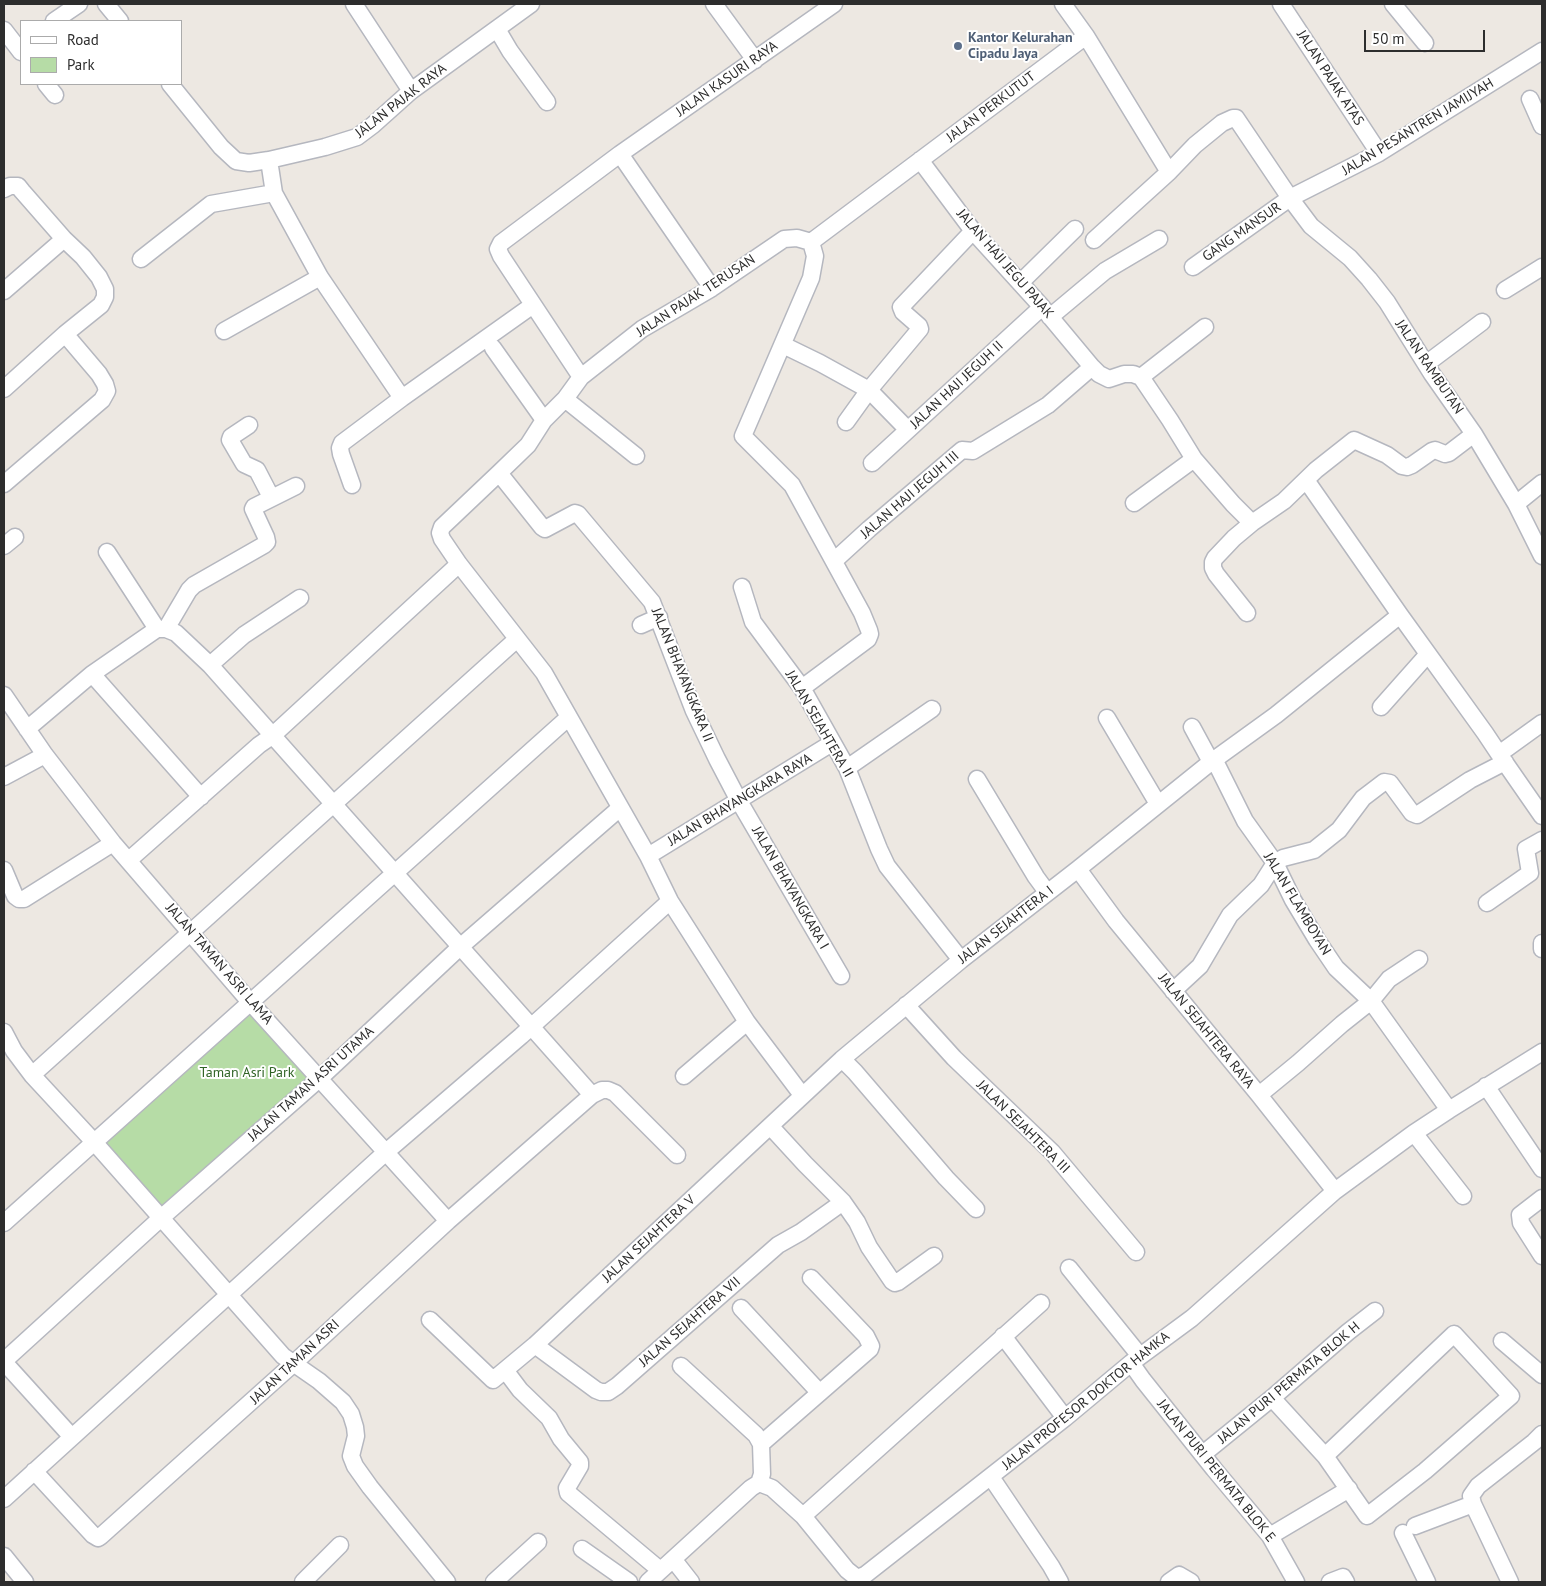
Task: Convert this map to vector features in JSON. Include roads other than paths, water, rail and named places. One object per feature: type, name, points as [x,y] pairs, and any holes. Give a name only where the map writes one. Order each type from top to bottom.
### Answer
[{"type":"street","points":[[55,20],[79,4]]},
{"type":"street","points":[[106,4],[119,20]]},
{"type":"street","points":[[354,4],[411,91]]},
{"type":"street","name":"JALAN PAJAK RAYA","points":[[171,85],[221,147],[236,161],[250,163],[269,160],[325,147],[357,137],[411,91],[531,4]]},
{"type":"street","points":[[714,4],[755,60]]},
{"type":"street","name":"JALAN KASURI RAYA","points":[[533,305],[501,256],[498,249],[501,243],[620,154],[834,4]]},
{"type":"street","points":[[1063,4],[1086,36],[1169,172],[1094,240]]},
{"type":"street","name":"JALAN PAJAK ATAS","points":[[1281,4],[1379,153]]},
{"type":"street","points":[[1393,4],[1425,43]]},
{"type":"street","points":[[497,29],[510,51],[547,102]]},
{"type":"street","points":[[4,30],[20,48]]},
{"type":"street","name":"JALAN PERKUTUT","points":[[920,160],[1086,36]]},
{"type":"street","name":"JALAN PESANTREN JAMIJYAH","points":[[1290,198],[1379,153],[1542,51]]},
{"type":"street","points":[[1530,99],[1542,126]]},
{"type":"street","name":"JALAN RAMBUTAN","points":[[1169,172],[1195,145],[1222,123],[1236,118],[1311,226],[1350,258],[1369,278],[1387,302],[1426,364],[1474,434],[1516,504],[1541,551]]},
{"type":"street","points":[[620,154],[712,288]]},
{"type":"street","points":[[269,160],[276,196],[320,277],[402,398]]},
{"type":"street","points":[[802,688],[868,639],[870,634],[862,613],[792,484],[744,436],[811,278],[815,256],[811,242],[920,160]]},
{"type":"street","name":"JALAN HAJI JEGU PAJAK","points":[[920,160],[973,231],[1020,282],[1092,367]]},
{"type":"street","points":[[4,189],[10,186],[18,186],[64,239],[83,257],[106,289],[101,305],[65,334],[4,389]]},
{"type":"street","points":[[141,259],[211,204],[276,196]]},
{"type":"street","name":"GANG MANSUR","points":[[1193,267],[1290,198]]},
{"type":"street","points":[[1020,282],[1074,230]]},
{"type":"street","points":[[846,422],[869,390],[920,329],[903,312],[901,307],[973,231]]},
{"type":"street","name":"JALAN PAJAK TERUSAN","points":[[802,1095],[747,1022],[670,901],[648,856],[544,673],[459,564],[440,533],[442,527],[528,445],[544,420],[565,399],[581,376],[642,329],[712,288],[784,239],[797,238],[811,242]]},
{"type":"street","points":[[4,290],[64,239]]},
{"type":"street","points":[[1046,312],[1105,272],[1159,239]]},
{"type":"street","points":[[1505,290],[1542,267]]},
{"type":"street","points":[[224,330],[320,277]]},
{"type":"street","points":[[352,485],[341,454],[340,448],[342,443],[533,305],[581,376]]},
{"type":"street","name":"JALAN HAJI JEGUH II","points":[[872,464],[908,430],[1046,312]]},
{"type":"street","points":[[1426,364],[1482,322]]},
{"type":"street","points":[[1141,377],[1205,327]]},
{"type":"street","points":[[4,484],[102,400],[107,392],[99,374],[65,334]]},
{"type":"street","points":[[783,345],[869,390],[908,430]]},
{"type":"street","points":[[493,348],[544,420]]},
{"type":"street","points":[[1092,367],[1099,374],[1109,378],[1124,374],[1134,374],[1141,377],[1194,459],[1252,523]]},
{"type":"street","name":"JALAN HAJI JEGUH III","points":[[834,561],[869,528],[962,450],[973,451],[1048,405],[1092,367]]},
{"type":"street","points":[[565,399],[636,456]]},
{"type":"street","points":[[249,424],[231,437],[230,440],[244,464],[257,470],[271,497]]},
{"type":"street","points":[[1247,613],[1216,574],[1213,568],[1215,558],[1234,538],[1284,501],[1316,470],[1354,440],[1388,455],[1402,466],[1407,467],[1435,450],[1445,454],[1449,453],[1474,434]]},
{"type":"street","points":[[1134,503],[1194,459]]},
{"type":"street","name":"JALAN BHAYANGKARA II","points":[[499,473],[545,529],[574,513],[578,514],[652,602],[694,712],[739,801]]},
{"type":"street","points":[[1306,480],[1542,816]]},
{"type":"street","points":[[1516,504],[1542,482]]},
{"type":"street","points":[[27,729],[92,674],[162,629],[188,590],[194,585],[264,545],[267,542],[266,537],[253,509],[254,507],[296,486]]},
{"type":"street","points":[[107,552],[162,629],[176,633],[210,665],[592,1096],[602,1090],[615,1093],[677,1155]]},
{"type":"street","points":[[129,860],[259,745],[272,736],[459,564]]},
{"type":"street","name":"JALAN SEJAHTERA II","points":[[742,587],[753,622],[802,688],[847,768],[887,866],[961,960]]},
{"type":"street","points":[[210,665],[244,635],[300,598]]},
{"type":"street","name":"JALAN SEJAHTERA I","points":[[802,1095],[842,1059],[961,960],[1213,761],[1276,715],[1400,615]]},
{"type":"street","points":[[641,625],[659,617]]},
{"type":"street","points":[[32,1075],[517,639]]},
{"type":"street","points":[[1381,707],[1428,654]]},
{"type":"street","points":[[92,674],[201,797]]},
{"type":"street","name":"JALAN TAMAN ASRI LAMA","points":[[4,695],[45,755],[129,860],[250,1002],[448,1221]]},
{"type":"street","points":[[847,768],[932,709]]},
{"type":"street","points":[[4,1223],[569,717]]},
{"type":"street","points":[[1107,718],[1158,804]]},
{"type":"street","points":[[1173,992],[1200,966],[1230,915],[1261,885],[1275,863],[1283,858],[1314,850],[1340,830],[1363,798],[1384,782],[1390,783],[1412,813],[1418,815],[1502,758],[1542,723]]},
{"type":"street","name":"JALAN FLAMBOYAN","points":[[1192,727],[1213,761],[1245,821],[1275,863],[1293,900],[1336,968],[1371,1001],[1449,1110]]},
{"type":"street","name":"JALAN BHAYANGKARA RAYA","points":[[648,856],[832,744]]},
{"type":"street","points":[[4,777],[45,755]]},
{"type":"street","points":[[977,779],[1047,892]]},
{"type":"street","name":"JALAN BHAYANGKARA I","points":[[739,801],[841,976]]},
{"type":"street","name":"JALAN TAMAN ASRI UTAMA","points":[[4,1361],[161,1218],[319,1079],[460,947],[620,808]]},
{"type":"street","points":[[1488,903],[1530,873],[1526,849],[1542,840]]},
{"type":"street","points":[[4,870],[15,896],[19,899],[24,899],[114,842]]},
{"type":"street","name":"JALAN SEJAHTERA RAYA","points":[[1078,869],[1116,921],[1335,1191]]},
{"type":"street","points":[[4,1499],[386,1152],[670,901]]},
{"type":"street","points":[[1542,943],[1542,949]]},
{"type":"street","points":[[1259,1095],[1371,1001],[1389,980],[1419,959]]},
{"type":"street","name":"JALAN SEJAHTERA III","points":[[906,1005],[954,1058],[1052,1152],[1136,1252]]},
{"type":"street","points":[[684,1076],[747,1022]]},
{"type":"street","points":[[4,1032],[14,1051],[32,1075],[95,1143],[283,1356],[319,1381],[343,1402],[351,1414],[355,1427],[356,1436],[351,1456],[355,1466],[447,1582]]},
{"type":"street","name":"JALAN PROFESOR DOKTOR HAMKA","points":[[759,1483],[772,1488],[803,1516],[847,1570],[858,1580],[991,1477],[1135,1360],[1192,1318],[1335,1191],[1414,1133],[1542,1052]]},
{"type":"street","points":[[842,1059],[946,1178],[976,1209]]},
{"type":"street","points":[[1486,1086],[1542,1169]]},
{"type":"street","name":"JALAN SEJAHTERA V","points":[[499,1375],[535,1345],[771,1127],[802,1095]]},
{"type":"street","name":"JALAN TAMAN ASRI","points":[[34,1471],[93,1535],[98,1538],[293,1364],[448,1221],[592,1096]]},
{"type":"street","points":[[771,1127],[843,1202],[869,1247],[892,1281],[895,1283],[934,1256]]},
{"type":"street","points":[[1414,1133],[1463,1196]]},
{"type":"street","points":[[1542,1198],[1520,1215],[1521,1222],[1542,1256]]},
{"type":"street","name":"JALAN SEJAHTERA VII","points":[[535,1345],[596,1390],[608,1392],[778,1245],[801,1232],[843,1202]]},
{"type":"street","name":"JALAN PURI PERMATA BLOK E","points":[[1069,1268],[1135,1360],[1143,1380],[1270,1536],[1296,1582]]},
{"type":"street","points":[[761,1444],[870,1349],[871,1346],[866,1336],[811,1278]]},
{"type":"street","points":[[803,1516],[1041,1303]]},
{"type":"street","points":[[741,1308],[819,1392]]},
{"type":"street","name":"JALAN PURI PERMATA BLOK H","points":[[1202,1454],[1375,1311]]},
{"type":"street","points":[[430,1320],[520,1390],[549,1418],[561,1439],[580,1462],[580,1466],[567,1488],[568,1493],[660,1570]]},
{"type":"street","points":[[1272,1398],[1326,1456],[1367,1516],[1425,1471],[1511,1396],[1454,1334],[1326,1456]]},
{"type":"street","points":[[1004,1336],[1065,1418]]},
{"type":"street","points":[[1502,1341],[1542,1375]]},
{"type":"street","points":[[4,1361],[72,1436]]},
{"type":"street","points":[[648,1582],[751,1488],[759,1483],[762,1474],[761,1444],[756,1435],[681,1366]]},
{"type":"street","points":[[1510,1582],[1471,1496],[1478,1486],[1542,1434]]},
{"type":"street","points":[[991,1477],[1060,1582]]},
{"type":"street","points":[[1270,1536],[1349,1489]]},
{"type":"street","points":[[1427,1582],[1409,1530],[1473,1504]]},
{"type":"street","points":[[494,1582],[538,1542]]},
{"type":"street","points":[[304,1582],[340,1545]]},
{"type":"street","points":[[582,1549],[629,1582]]},
{"type":"street","points":[[4,1556],[24,1582]]},
{"type":"street","points":[[673,1559],[691,1582]]},
{"type":"street","points":[[1169,1582],[1179,1575],[1191,1582]]},
{"type":"place","name":"Kantor Kelurahan Cipadu Jaya","points":[[958,46]]},
{"type":"park label","name":"Taman Asri Park","points":[[247,1073]]}]
